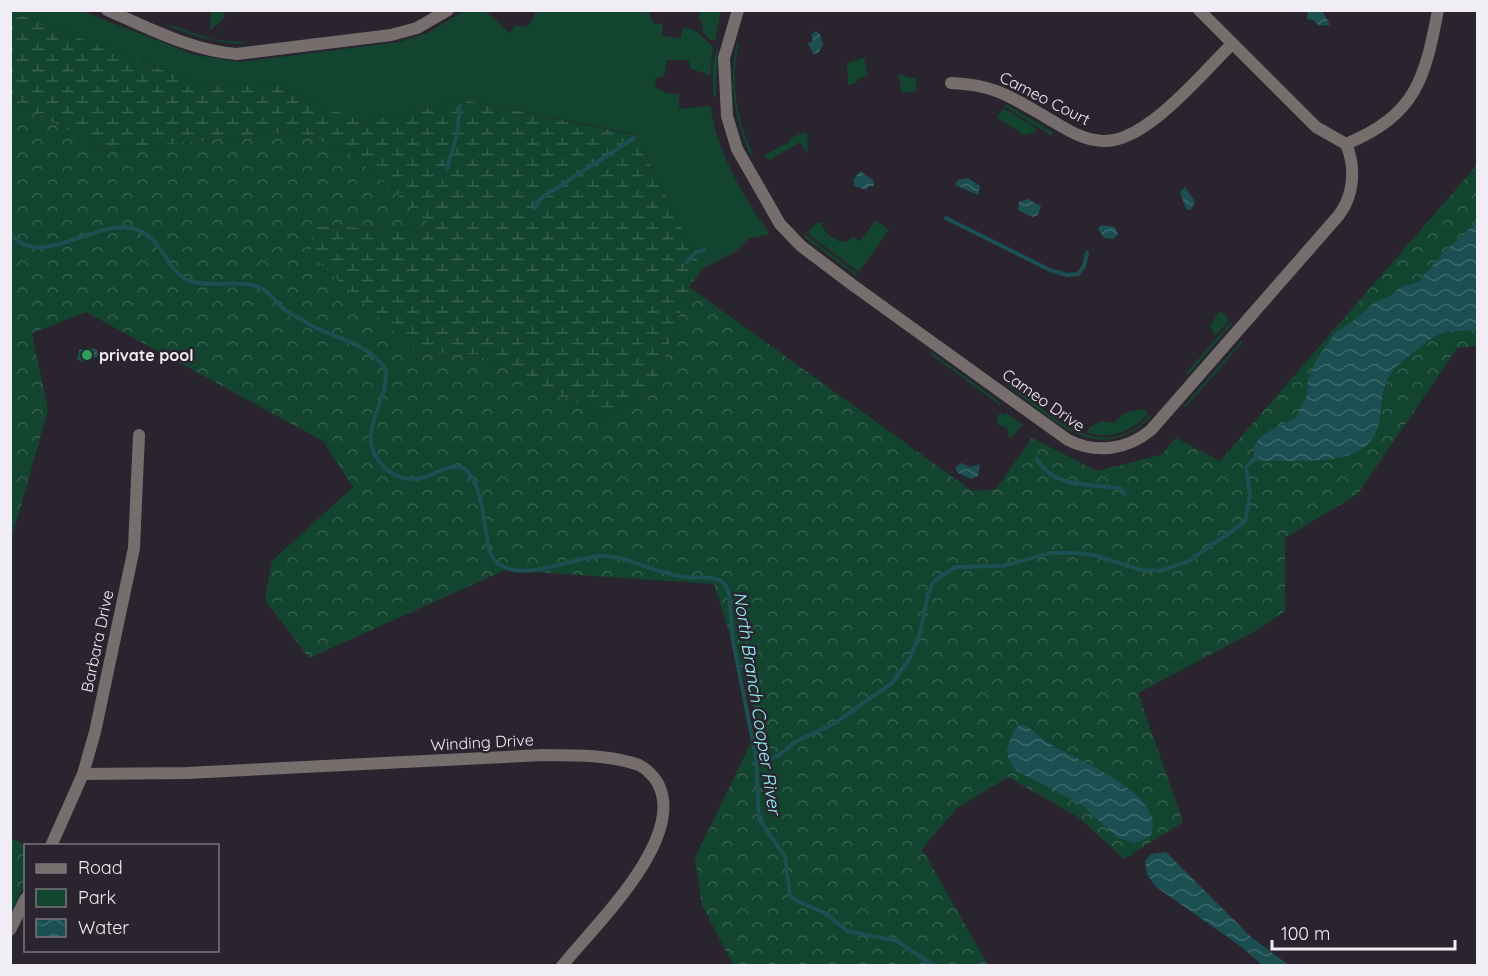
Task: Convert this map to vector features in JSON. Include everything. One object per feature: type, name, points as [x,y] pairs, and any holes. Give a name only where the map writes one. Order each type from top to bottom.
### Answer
[{"type":"street","points":[[107,10],[198,47],[237,54],[391,35],[417,28],[448,10]]},
{"type":"street","name":"Cameo Drive","points":[[738,10],[724,58],[727,116],[737,149],[780,224],[808,251],[854,286],[1068,440],[1082,447],[1101,449],[1120,446],[1144,435],[1161,419],[1343,209],[1351,185],[1351,162],[1346,144]]},
{"type":"street","points":[[1199,10],[1316,127],[1346,144],[1384,123],[1413,95],[1428,65],[1438,10]]},
{"type":"street","name":"Cameo Court","points":[[951,82],[992,87],[1080,136],[1113,140],[1130,136],[1151,123],[1232,44]]},
{"type":"street","name":"Barbara Drive","points":[[52,844],[83,774],[95,732],[134,548],[139,435]]},
{"type":"street","name":"Winding Drive","points":[[83,774],[196,772],[543,756],[598,756],[641,766],[657,781],[664,796],[660,832],[642,868],[562,966]]},
{"type":"street","points":[[10,930],[24,902]]},
{"type":"green space","points":[[11,11],[82,11],[195,55],[240,62],[399,42],[427,33],[464,11],[486,11],[509,33],[516,25],[523,27],[529,25],[536,11],[649,11],[653,23],[663,24],[662,36],[681,38],[682,29],[687,28],[692,29],[713,46],[710,76],[690,68],[689,60],[667,60],[664,76],[656,78],[655,87],[667,93],[679,94],[679,109],[711,106],[713,122],[725,156],[751,206],[770,234],[748,239],[735,252],[702,269],[635,134],[464,100],[363,122],[272,84],[207,87]]},
{"type":"green space","points":[[11,11],[207,87],[272,84],[363,122],[464,100],[635,135],[702,269],[689,287],[654,389],[606,417],[476,354],[417,353],[310,254],[314,226],[437,231],[352,154],[295,131],[104,151],[11,98]]},
{"type":"green space","points":[[211,11],[224,11],[225,17],[210,31]]},
{"type":"green space","points":[[700,11],[721,11],[715,40],[710,40],[703,32],[702,21],[699,20]]},
{"type":"green space","points":[[171,25],[214,40],[244,42],[243,44],[206,39],[180,31]]},
{"type":"green space","points":[[737,42],[739,43],[735,72],[736,100],[742,127],[753,154],[750,154],[744,140],[734,99],[733,71]]},
{"type":"green space","points":[[718,45],[716,97],[713,97],[713,65]]},
{"type":"green space","points":[[864,58],[868,76],[859,78],[856,83],[848,85],[847,63]]},
{"type":"green space","points":[[898,74],[916,79],[917,91],[902,93]]},
{"type":"green space","points":[[11,98],[104,151],[295,131],[352,154],[438,231],[314,226],[417,353],[476,354],[606,417],[654,389],[689,287],[972,491],[996,489],[1032,438],[1097,471],[1161,455],[1176,438],[1220,461],[1477,165],[1477,346],[1457,348],[1358,494],[1285,538],[1285,611],[1259,629],[1138,693],[1183,822],[1124,859],[1078,817],[1008,777],[956,809],[922,849],[988,965],[733,965],[702,905],[695,858],[759,726],[714,584],[505,570],[309,658],[265,600],[272,561],[353,487],[323,441],[86,312],[32,333],[48,410],[11,541]]},
{"type":"green space","points":[[1006,104],[1053,132],[1052,136],[1004,106]]},
{"type":"green space","points":[[1003,108],[1036,128],[1035,132],[1023,135],[997,118]]},
{"type":"green space","points":[[807,132],[808,155],[800,142],[770,160],[763,156],[791,141],[791,137]]},
{"type":"green space","points":[[876,220],[889,230],[859,272],[807,233],[816,223],[821,223],[826,233],[840,242],[853,237],[860,241]]},
{"type":"green space","points":[[806,235],[857,274],[856,276],[804,237]]},
{"type":"green space","points":[[1222,312],[1229,320],[1215,336],[1210,326],[1218,313]]},
{"type":"green space","points":[[1231,322],[1232,324],[1188,375],[1186,373]]},
{"type":"green space","points":[[1241,341],[1243,342],[1185,408],[1184,406]]},
{"type":"green space","points":[[931,352],[1001,403],[1000,405],[930,354]]},
{"type":"green space","points":[[1010,384],[1060,422],[1096,437],[1114,437],[1132,430],[1150,415],[1151,417],[1132,432],[1113,439],[1095,439],[1077,434],[1060,425],[1009,387]]},
{"type":"green space","points":[[1142,409],[1148,413],[1136,425],[1128,429],[1105,435],[1087,433],[1089,428],[1101,421],[1114,423],[1124,413]]},
{"type":"green space","points":[[1000,413],[1004,415],[1007,413],[1023,425],[1010,439],[1007,428],[998,424],[997,417]]},
{"type":"green space","points":[[10,837],[24,845],[24,884],[11,915]]},
{"type":"water","points":[[1308,11],[1323,12],[1330,25],[1319,26],[1313,20],[1307,19]]},
{"type":"water","points":[[816,31],[820,34],[823,45],[818,53],[813,54],[808,43],[813,41],[811,35]]},
{"type":"water","points":[[860,171],[874,181],[874,186],[869,186],[866,190],[854,186],[854,179]]},
{"type":"water","points":[[968,178],[980,186],[978,195],[955,185],[958,180]]},
{"type":"water","points":[[1185,187],[1195,202],[1191,210],[1186,209],[1180,192]]},
{"type":"water","points":[[1028,199],[1041,206],[1038,215],[1032,217],[1018,210],[1019,202]]},
{"type":"water","points":[[1477,222],[1477,330],[1444,332],[1424,344],[1397,367],[1388,378],[1385,387],[1375,434],[1362,449],[1352,454],[1326,460],[1258,461],[1254,459],[1254,446],[1261,436],[1296,417],[1307,395],[1308,379],[1316,360],[1335,333],[1375,302],[1392,295],[1400,287],[1418,282],[1445,251]]},
{"type":"water","points":[[1101,225],[1115,227],[1118,235],[1112,239],[1104,238],[1098,229]]},
{"type":"water","name":"private pool","points":[[96,349],[99,356],[84,362],[77,360],[79,350]]},
{"type":"water","points":[[961,463],[970,467],[980,464],[978,476],[971,479],[958,473],[955,468]]},
{"type":"water","points":[[1023,724],[1050,744],[1117,780],[1134,793],[1146,807],[1153,821],[1150,837],[1135,843],[1117,838],[1082,805],[1017,771],[1009,759],[1007,750],[1015,728]]},
{"type":"water","points":[[1166,852],[1252,938],[1289,965],[1262,965],[1239,945],[1156,887],[1147,874],[1145,861],[1151,854]]},
{"type":"waterway","points":[[447,169],[457,134],[460,106]]},
{"type":"waterway","points":[[534,209],[540,199],[634,138]]},
{"type":"waterway","points":[[946,218],[1050,270],[1067,275],[1078,274],[1084,266],[1087,253]]},
{"type":"waterway","name":"North Branch Cooper River","points":[[10,233],[22,243],[35,247],[50,246],[115,228],[141,231],[157,245],[175,270],[190,281],[259,287],[290,313],[371,354],[380,361],[386,371],[385,384],[371,431],[371,442],[375,454],[386,469],[407,479],[422,478],[451,467],[464,468],[478,491],[491,555],[496,562],[507,568],[519,571],[532,570],[587,558],[610,556],[673,575],[710,578],[724,583],[729,593],[733,641],[756,757],[759,819],[785,857],[790,895],[797,901],[825,913],[847,931],[897,941],[934,966]]},
{"type":"waterway","points":[[687,262],[696,252],[705,250]]},
{"type":"waterway","points":[[757,765],[779,755],[795,742],[835,723],[892,683],[910,658],[920,633],[928,594],[934,581],[955,567],[1003,566],[1051,553],[1094,555],[1141,570],[1159,571],[1187,562],[1245,522],[1250,495],[1246,467],[1257,456]]},
{"type":"waterway","points":[[1037,459],[1053,476],[1075,483],[1122,489],[1125,495]]},
{"type":"place","name":"private pool","points":[[87,355]]}]
